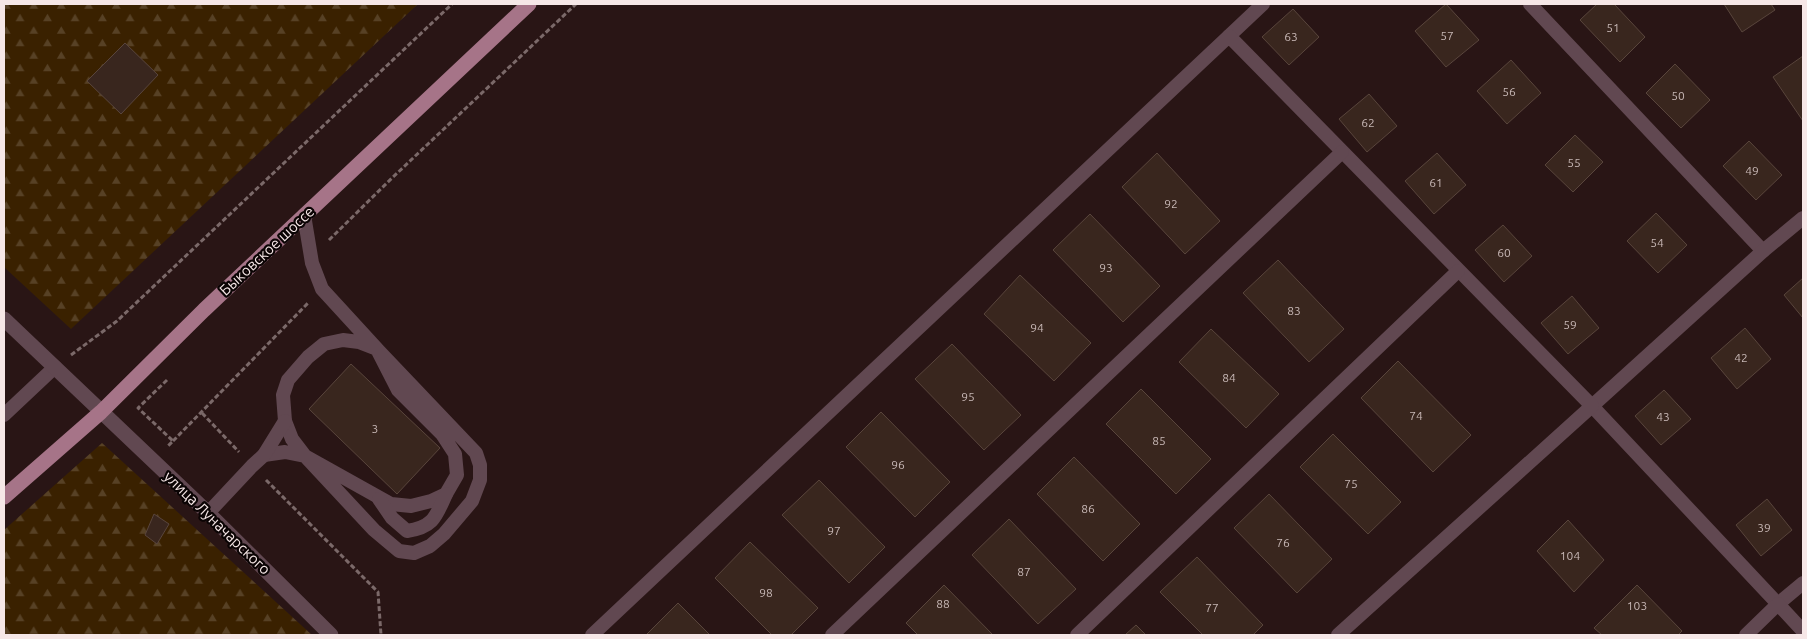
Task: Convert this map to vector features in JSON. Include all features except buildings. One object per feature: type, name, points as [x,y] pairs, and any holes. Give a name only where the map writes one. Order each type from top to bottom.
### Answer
[{"type":"main road","name":"Быковское шоссе","points":[[4,497],[101,412],[204,310],[529,4]]},
{"type":"street","name":"улица Луначарского","points":[[4,319],[208,513],[331,635]]},
{"type":"lane","points":[[592,635],[1263,4]]},
{"type":"lane","points":[[1530,4],[1763,251]]},
{"type":"lane","points":[[1229,36],[1592,406],[1803,631]]},
{"type":"lane","points":[[832,635],[1342,152]]},
{"type":"lane","points":[[304,216],[312,264],[322,289],[476,453],[480,464],[480,480],[472,501],[444,534],[430,546],[414,553],[399,551],[374,530],[305,456],[292,439],[285,421],[283,395],[288,380],[308,357],[324,344],[343,340],[359,342],[377,349],[398,390],[442,434],[455,454],[457,475],[435,519],[422,529],[407,531],[392,518],[377,496]]},
{"type":"lane","points":[[1338,635],[1763,251],[1803,218]]},
{"type":"lane","points":[[1077,635],[1458,271]]},
{"type":"lane","points":[[4,415],[55,367]]},
{"type":"lane","points":[[208,513],[264,455],[285,421]]},
{"type":"lane","points":[[264,455],[285,452],[305,456],[390,504],[411,506],[431,501],[446,494]]},
{"type":"lane","points":[[1746,635],[1778,604],[1803,584]]},
{"type":"path","points":[[55,367],[117,321],[452,4]]},
{"type":"path","points":[[325,244],[576,4]]},
{"type":"path","points":[[153,461],[322,289]]},
{"type":"path","points":[[167,380],[138,408],[173,441]]},
{"type":"path","points":[[202,413],[252,466],[378,592],[381,635]]},
{"type":"green space","points":[[4,4],[418,4],[71,329],[4,267]]},
{"type":"green space","points":[[102,443],[312,635],[4,635],[4,530]]}]
